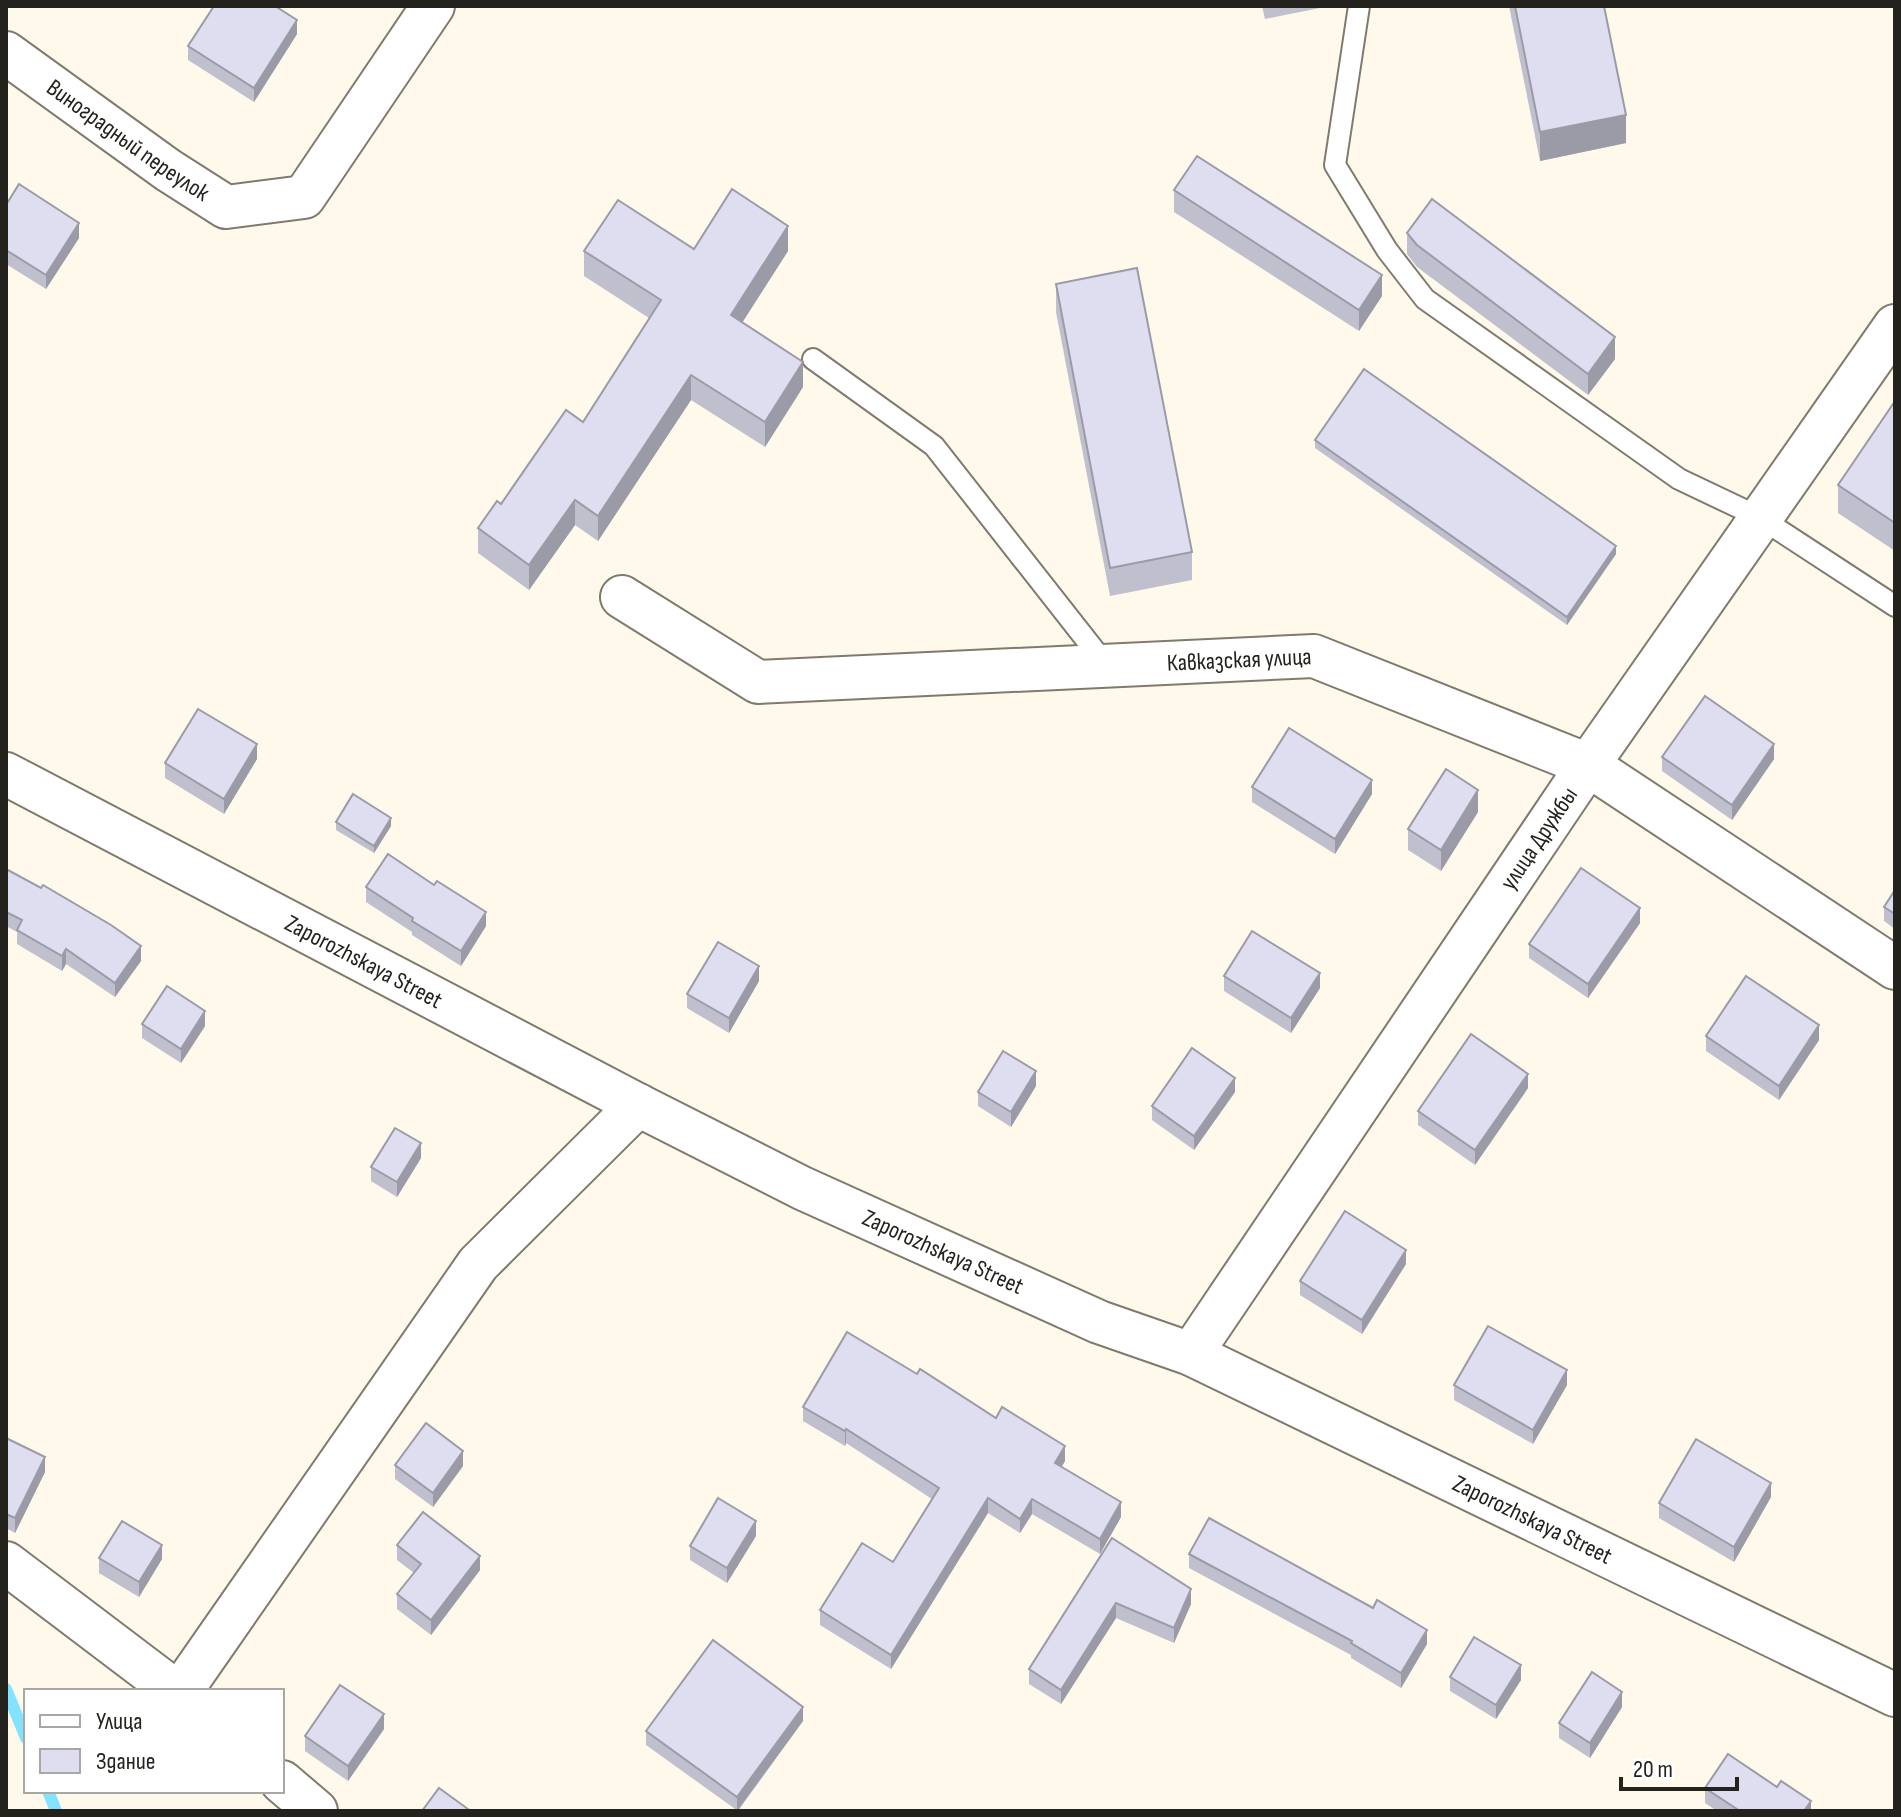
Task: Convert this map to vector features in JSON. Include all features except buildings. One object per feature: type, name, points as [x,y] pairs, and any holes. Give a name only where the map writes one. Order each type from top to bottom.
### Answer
[{"type":"street","name":"Виноградный переулок","points":[[6,53],[168,170],[226,207],[304,197],[433,6]]},
{"type":"street","name":"улица Дружбы","points":[[1191,1354],[1588,765],[1895,326]]},
{"type":"street","name":"Кавказская улица","points":[[622,597],[758,682],[1314,656],[1588,765],[1895,968]]},
{"type":"street","name":"Zaporozhskaya Street","points":[[6,774],[802,1188],[1099,1322],[1191,1354],[1895,1695]]},
{"type":"street","points":[[182,1689],[478,1264],[638,1105]]},
{"type":"street","points":[[6,1563],[172,1689]]},
{"type":"street","points":[[284,1784],[316,1811]]},
{"type":"lane","points":[[1359,6],[1335,165],[1387,250],[1425,299],[1679,479],[1759,517],[1895,606]]},
{"type":"lane","points":[[813,359],[934,446],[1107,666]]},
{"type":"waterway","points":[[6,1689],[24,1733]]},
{"type":"waterway","points":[[49,1793],[56,1811]]}]
